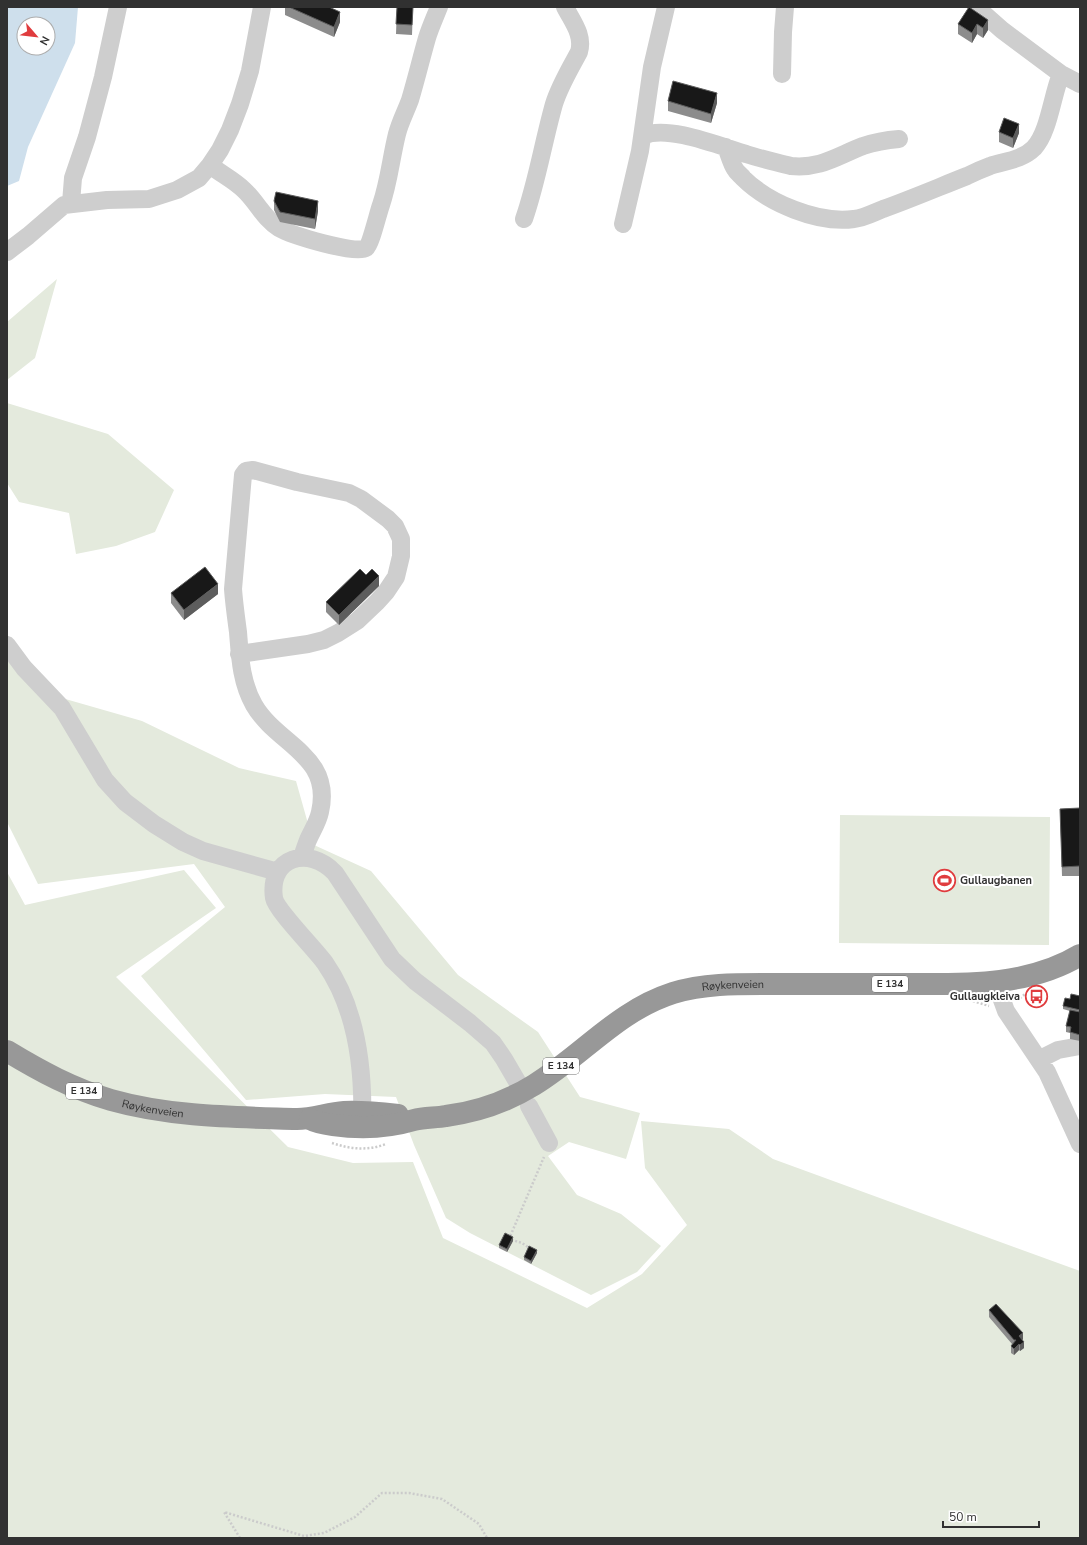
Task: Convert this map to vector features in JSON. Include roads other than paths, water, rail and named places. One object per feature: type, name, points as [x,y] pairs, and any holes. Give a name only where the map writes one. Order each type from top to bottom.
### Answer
[{"type":"highway","name":"Røykenveien","points":[[7,1051],[55,1078],[77,1088],[110,1100],[136,1106],[195,1115],[310,1119],[317,1115],[344,1112],[362,1120],[406,1116],[415,1119],[468,1112],[491,1105],[512,1096],[546,1077],[609,1027],[631,1012],[652,1001],[685,990],[711,986],[752,984],[940,984],[995,981],[1025,977],[1041,972],[1060,965],[1080,954]]},
{"type":"street","points":[[71,203],[73,178],[87,137],[103,77],[118,7]]},
{"type":"street","points":[[7,252],[34,232],[64,205],[107,200],[149,199],[177,190],[199,178],[220,150],[240,104],[250,71],[262,7]]},
{"type":"street","points":[[210,165],[220,174],[245,190],[271,222],[279,228],[300,237],[328,244],[360,250],[367,247],[371,241],[376,217],[386,187],[399,127],[410,101],[427,38],[439,7]]},
{"type":"street","points":[[524,220],[532,198],[554,104],[561,85],[579,52],[581,42],[565,7]]},
{"type":"street","points":[[623,224],[643,136],[643,122],[652,67],[666,7]]},
{"type":"street","points":[[782,74],[785,7]]},
{"type":"street","points":[[976,7],[1002,30],[1061,74],[1080,84]]},
{"type":"street","points":[[726,147],[735,169],[753,188],[766,196],[796,210],[817,216],[840,220],[854,219],[922,195],[989,166],[1024,155],[1040,140],[1045,129],[1055,88],[1061,74]]},
{"type":"street","points":[[643,136],[648,134],[681,135],[761,158],[800,167],[829,161],[875,142],[899,139]]},
{"type":"street","points":[[239,654],[254,653],[324,640],[356,621],[377,602],[396,577],[401,556],[401,545],[399,532],[395,526],[361,499],[349,493],[297,482],[253,470],[246,471],[243,475],[233,580],[239,654],[245,684],[254,706],[267,721],[309,762],[322,784],[323,792],[320,813],[302,857]]},
{"type":"street","points":[[7,645],[16,659],[62,708],[91,759],[115,792],[125,802],[183,842],[203,850],[278,872]]},
{"type":"street","points":[[362,1120],[359,1059],[352,1022],[347,1009],[331,973],[324,962],[280,910],[276,903],[274,885],[278,872],[292,859],[302,857],[313,858],[329,866],[392,959],[415,981],[493,1043],[504,1058],[518,1083]]},
{"type":"street","points":[[995,981],[1006,1011],[1040,1059],[1051,1079],[1080,1144]]},
{"type":"street","points":[[1040,1059],[1058,1050],[1080,1046]]},
{"type":"street","points":[[529,1106],[549,1143]]},
{"type":"water","points":[[7,7],[78,7],[75,43],[28,147],[19,181],[7,186]]},
{"type":"place","name":"Gullaugbanen","points":[[944,880]]},
{"type":"place","name":"Gullaugkleiva","points":[[1036,996]]}]
